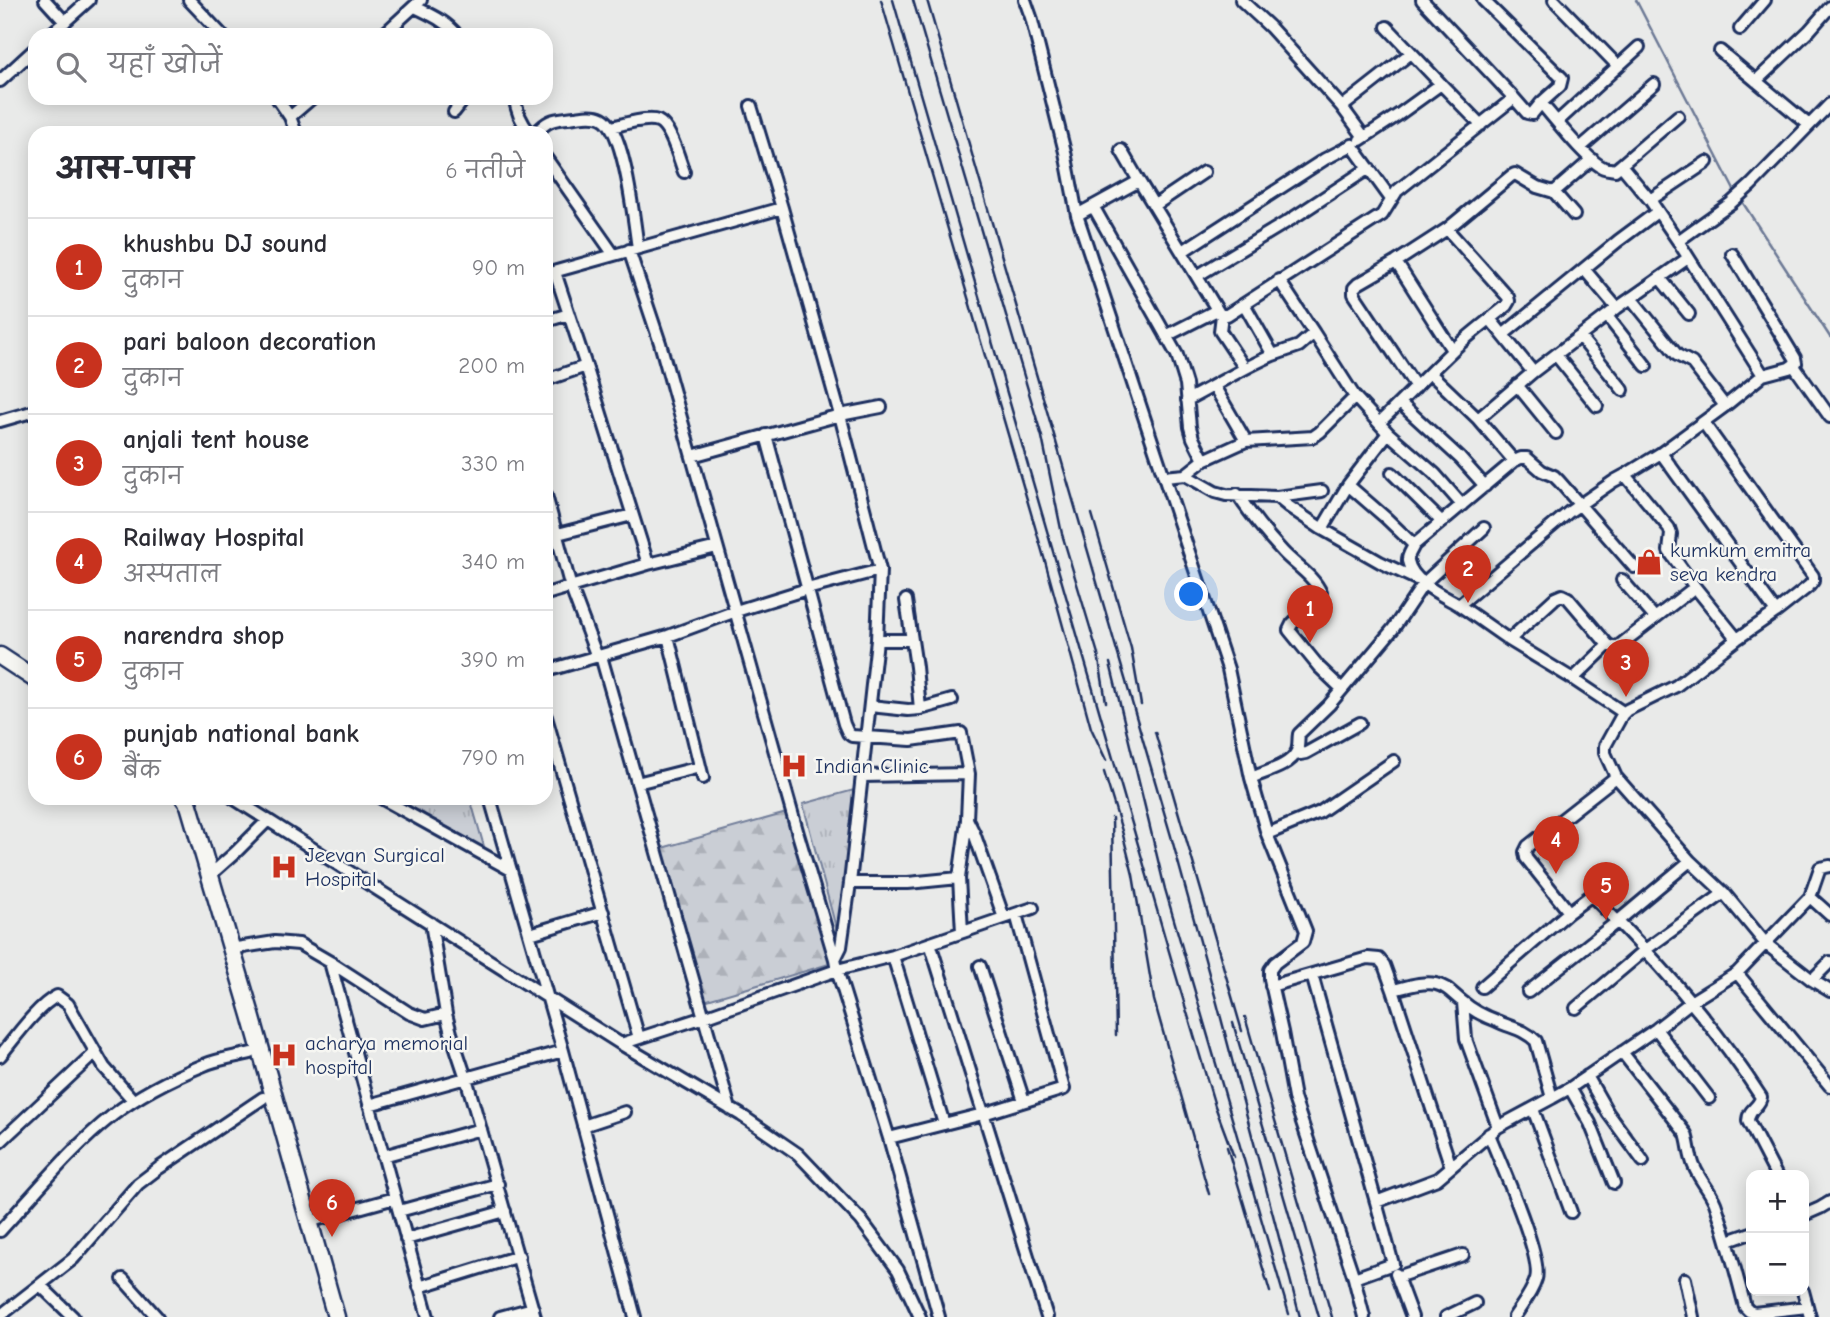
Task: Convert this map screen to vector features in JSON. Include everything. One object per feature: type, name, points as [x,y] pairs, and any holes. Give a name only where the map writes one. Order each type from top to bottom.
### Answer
[{"type":"highway","points":[[0,656],[28,674]]},
{"type":"highway","points":[[179,805],[327,1317]]},
{"type":"highway","points":[[189,805],[336,1317]]},
{"type":"street","points":[[45,0],[65,22]]},
{"type":"street","points":[[58,28],[89,0]]},
{"type":"street","points":[[189,0],[215,28]]},
{"type":"street","points":[[1024,0],[1065,152],[1077,215],[1228,669],[1251,778],[1267,834],[1306,931],[1303,942],[1275,963],[1270,970],[1271,986],[1294,1098],[1354,1278],[1364,1317]]},
{"type":"street","points":[[1241,0],[1270,27],[1342,107],[1364,137]]},
{"type":"street","points":[[1422,0],[1527,113],[1532,114],[1560,86],[1562,79],[1483,0]]},
{"type":"street","points":[[1554,0],[1618,66]]},
{"type":"street","points":[[1564,10],[1574,0]]},
{"type":"street","points":[[1740,29],[1765,0]]},
{"type":"street","points":[[391,28],[418,4],[452,28]]},
{"type":"street","points":[[1756,80],[1809,31],[1830,7]]},
{"type":"street","points":[[1387,27],[1480,125]]},
{"type":"street","points":[[1557,122],[1639,47]]},
{"type":"street","points":[[1720,51],[1809,125]]},
{"type":"street","points":[[1342,107],[1411,53]]},
{"type":"street","points":[[0,80],[28,55]]},
{"type":"street","points":[[1183,251],[1325,159],[1352,145],[1441,84]]},
{"type":"street","points":[[1580,148],[1654,84]]},
{"type":"street","points":[[1166,336],[1219,313],[1227,315],[1382,215],[1391,199],[1404,186],[1514,98]]},
{"type":"street","points":[[1541,103],[1591,159],[1605,169],[1615,170],[1678,116]]},
{"type":"street","points":[[282,105],[293,126]]},
{"type":"street","points":[[290,117],[304,105]]},
{"type":"street","points":[[454,112],[460,105]]},
{"type":"street","points":[[516,105],[524,126]]},
{"type":"street","points":[[751,106],[840,415],[880,570],[877,640],[870,706],[850,883],[836,964]]},
{"type":"street","points":[[1678,241],[1731,203],[1809,125],[1828,110]]},
{"type":"street","points":[[542,126],[551,120],[586,116],[604,118],[612,127],[626,169],[634,249],[798,834],[889,1138],[939,1317]]},
{"type":"street","points":[[612,127],[631,122],[659,122],[670,135],[684,172]]},
{"type":"street","points":[[1352,145],[1391,199]]},
{"type":"street","points":[[1121,150],[1219,313],[1220,331],[1244,367]]},
{"type":"street","points":[[1554,192],[1591,159]]},
{"type":"street","points":[[1650,200],[1707,162]]},
{"type":"street","points":[[1621,165],[1650,200],[1678,241],[1763,375]]},
{"type":"street","points":[[1197,276],[1369,168]]},
{"type":"street","points":[[553,169],[614,255]]},
{"type":"street","points":[[1154,205],[1204,172]]},
{"type":"street","points":[[1416,387],[1354,294],[1354,288],[1447,229],[1516,174],[1537,187],[1554,192],[1574,215]]},
{"type":"street","points":[[1077,215],[1139,181]]},
{"type":"street","points":[[1093,206],[1177,355],[1183,373],[1190,427],[1204,460]]},
{"type":"street","points":[[553,272],[782,208]]},
{"type":"street","points":[[1504,334],[1657,212]]},
{"type":"street","points":[[1380,422],[1452,350],[1509,301],[1447,229]]},
{"type":"street","points":[[1732,254],[1795,358],[1794,366]]},
{"type":"street","points":[[1478,419],[1517,385],[1617,308],[1688,258]]},
{"type":"street","points":[[1396,262],[1452,350]]},
{"type":"street","points":[[1584,269],[1617,308]]},
{"type":"street","points":[[1660,278],[1689,314]]},
{"type":"street","points":[[553,279],[569,314],[648,564]]},
{"type":"street","points":[[1279,280],[1355,397],[1388,433],[1435,474],[1462,505]]},
{"type":"street","points":[[1631,299],[1676,355],[1692,363],[1725,406]]},
{"type":"street","points":[[1244,304],[1273,355]]},
{"type":"street","points":[[553,319],[569,314]]},
{"type":"street","points":[[1607,316],[1646,366]]},
{"type":"street","points":[[1490,319],[1534,372]]},
{"type":"street","points":[[1187,400],[1244,367],[1299,346],[1314,333]]},
{"type":"street","points":[[1580,337],[1623,390]]},
{"type":"street","points":[[1556,355],[1597,406]]},
{"type":"street","points":[[553,378],[586,366]]},
{"type":"street","points":[[1459,605],[1569,512],[1661,453],[1763,375],[1794,366]]},
{"type":"street","points":[[1794,366],[1830,417]]},
{"type":"street","points":[[1430,373],[1478,419],[1514,461]]},
{"type":"street","points":[[1517,385],[1556,433]]},
{"type":"street","points":[[1214,386],[1246,441]]},
{"type":"street","points":[[1164,478],[1185,475],[1204,460],[1246,441],[1312,437],[1355,397]]},
{"type":"street","points":[[1400,403],[1460,458],[1485,486]]},
{"type":"street","points":[[692,456],[840,415],[881,407]]},
{"type":"street","points":[[0,421],[28,413]]},
{"type":"street","points":[[1703,422],[1813,576],[1813,581],[1676,686],[1627,710],[1605,746],[1605,753],[1616,777],[1690,861],[1724,893],[1766,943],[1830,991]]},
{"type":"street","points":[[1322,529],[1349,485],[1388,433]]},
{"type":"street","points":[[766,435],[848,733],[852,736],[911,740],[961,733],[969,774],[967,818],[959,878],[962,932]]},
{"type":"street","points":[[1661,453],[1776,612]]},
{"type":"street","points":[[1420,581],[1408,561],[1414,545],[1521,458],[1527,458],[1542,471],[1554,476],[1634,567]]},
{"type":"street","points":[[1392,473],[1442,522]]},
{"type":"street","points":[[1185,475],[1215,492],[1226,495],[1278,497],[1322,491]]},
{"type":"street","points":[[1625,475],[1669,528],[1669,551],[1737,639]]},
{"type":"street","points":[[1349,485],[1414,545]]},
{"type":"street","points":[[1237,495],[1262,530],[1317,584],[1321,593],[1319,597],[1289,629],[1319,667],[1342,689]]},
{"type":"street","points":[[1278,497],[1322,529],[1459,605],[1624,713]]},
{"type":"street","points":[[553,535],[632,514]]},
{"type":"street","points":[[1295,755],[1299,734],[1393,629],[1420,581],[1484,528]]},
{"type":"street","points":[[553,541],[599,656],[730,1109]]},
{"type":"street","points":[[553,592],[717,547]]},
{"type":"street","points":[[553,669],[668,636],[807,589],[880,570]]},
{"type":"street","points":[[1622,580],[1654,618]]},
{"type":"street","points":[[1509,640],[1555,598],[1562,595],[1608,645],[1616,648],[1695,587]]},
{"type":"street","points":[[906,600],[919,709]]},
{"type":"street","points":[[637,783],[701,773],[668,636]]},
{"type":"street","points":[[877,640],[912,640]]},
{"type":"street","points":[[1573,679],[1608,645]]},
{"type":"street","points":[[870,706],[908,710],[952,700]]},
{"type":"street","points":[[1251,778],[1295,755],[1306,753],[1360,723]]},
{"type":"street","points":[[553,741],[639,1038]]},
{"type":"street","points":[[1267,834],[1320,811],[1394,761]]},
{"type":"street","points":[[862,776],[969,774]]},
{"type":"street","points":[[1569,912],[1526,858],[1525,852],[1528,846],[1616,777]]},
{"type":"street","points":[[244,805],[799,1154],[861,1220],[898,1270],[920,1317]]},
{"type":"street","points":[[394,805],[511,870]]},
{"type":"street","points":[[492,805],[548,997],[635,1317]]},
{"type":"street","points":[[967,818],[1004,918]]},
{"type":"street","points":[[209,876],[268,820]]},
{"type":"street","points":[[1528,992],[1690,861]]},
{"type":"street","points":[[1376,1202],[1437,1179],[1493,1131],[1570,1088],[1692,1001],[1737,973],[1810,897],[1819,868],[1830,866]]},
{"type":"street","points":[[850,883],[908,883],[959,878]]},
{"type":"street","points":[[1576,1008],[1645,950],[1724,893]]},
{"type":"street","points":[[1482,987],[1569,912],[1590,897],[1594,898],[1692,1001],[1761,1097],[1750,1111],[1748,1121],[1773,1170]]},
{"type":"street","points":[[1810,897],[1830,915]]},
{"type":"street","points":[[621,1044],[704,1017],[836,964],[893,956],[1033,908]]},
{"type":"street","points":[[530,934],[603,912]]},
{"type":"street","points":[[889,1138],[983,1114],[1064,1089],[1016,914]]},
{"type":"street","points":[[431,923],[446,1014],[534,1312],[500,1317]]},
{"type":"street","points":[[230,948],[275,942],[299,944],[409,1013],[425,1018],[446,1014]]},
{"type":"street","points":[[930,943],[1047,1317]]},
{"type":"street","points":[[893,956],[944,1124]]},
{"type":"street","points":[[1271,986],[1373,957],[1380,959],[1393,990],[1451,1167]]},
{"type":"street","points":[[330,962],[428,1317]]},
{"type":"street","points":[[1812,980],[1830,962]]},
{"type":"street","points":[[980,966],[1024,1101]]},
{"type":"street","points":[[1737,973],[1830,1086]]},
{"type":"street","points":[[1311,975],[1392,1264],[1412,1317]]},
{"type":"street","points":[[1393,990],[1423,983],[1435,984],[1451,991],[1462,1002],[1496,1021],[1518,1028],[1536,1041],[1552,1098]]},
{"type":"street","points":[[0,1056],[50,999],[57,996],[68,1004],[94,1053],[133,1100]]},
{"type":"street","points":[[1462,1002],[1466,1039],[1493,1131],[1538,1265],[1537,1278],[1514,1317]]},
{"type":"street","points":[[1656,1029],[1709,1098]]},
{"type":"street","points":[[369,1105],[563,1051]]},
{"type":"street","points":[[1622,1052],[1686,1134],[1692,1161],[1714,1201],[1728,1241],[1745,1307],[1754,1312],[1808,1312]]},
{"type":"street","points":[[0,1142],[94,1053]]},
{"type":"street","points":[[0,1231],[89,1137],[133,1100],[206,1064],[251,1053]]},
{"type":"street","points":[[1587,1076],[1608,1113],[1643,1161]]},
{"type":"street","points":[[1570,1088],[1590,1123],[1614,1183]]},
{"type":"street","points":[[0,1315],[73,1259],[138,1184],[263,1098]]},
{"type":"street","points":[[1533,1110],[1571,1212]]},
{"type":"street","points":[[583,1126],[625,1112]]},
{"type":"street","points":[[1590,1123],[1608,1113]]},
{"type":"street","points":[[383,1156],[481,1129]]},
{"type":"street","points":[[399,1211],[498,1184]]},
{"type":"street","points":[[308,1222],[395,1198]]},
{"type":"street","points":[[1809,1213],[1830,1202]]},
{"type":"street","points":[[406,1239],[505,1211]]},
{"type":"street","points":[[1728,1241],[1746,1235]]},
{"type":"street","points":[[1397,1277],[1462,1255]]},
{"type":"street","points":[[419,1287],[519,1256]]},
{"type":"street","points":[[1354,1278],[1392,1264]]},
{"type":"street","points":[[123,1279],[157,1317]]},
{"type":"street","points":[[1685,1279],[1693,1317]]},
{"type":"street","points":[[40,1284],[73,1317]]},
{"type":"street","points":[[1446,1317],[1475,1303]]},
{"type":"green space","points":[[861,788],[843,954],[803,804]]},
{"type":"green space","points":[[407,805],[472,805],[485,850]]},
{"type":"green space","points":[[790,812],[836,962],[704,1001],[662,848]]},
{"type":"waterway","points":[[1636,0],[1734,190]]},
{"type":"waterway","points":[[1743,203],[1830,337]]},
{"type":"railway","points":[[881,0],[1091,728],[1106,760]]},
{"type":"railway","points":[[893,0],[1175,972],[1215,1106],[1234,1157]]},
{"type":"railway","points":[[913,0],[1042,437],[1062,534],[1098,654],[1106,702]]},
{"type":"railway","points":[[927,0],[1171,836],[1300,1317]]},
{"type":"railway","points":[[1092,514],[1131,648],[1141,705]]},
{"type":"railway","points":[[1110,663],[1165,889],[1289,1314]]},
{"type":"railway","points":[[1155,732],[1242,1031]]},
{"type":"railway","points":[[1104,772],[1133,875],[1154,1000],[1209,1194]]},
{"type":"railway","points":[[1112,818],[1116,1035]]},
{"type":"railway","points":[[1245,1017],[1332,1317]]},
{"type":"railway","points":[[1233,1023],[1319,1317]]},
{"type":"railway","points":[[1227,1147],[1270,1292]]},
{"type":"place","name":"kumkum emitra seva kendra","points":[[1649,562]]},
{"type":"place","name":"pari baloon decoration","points":[[1468,603]]},
{"type":"place","name":"khushbu DJ sound","points":[[1310,643]]},
{"type":"place","name":"anjali tent house","points":[[1626,697]]},
{"type":"place","name":"Indian Clinic","points":[[794,766]]},
{"type":"place","name":"Jeevan Surgical Hospital","points":[[284,867]]},
{"type":"place","name":"Railway Hospital","points":[[1556,874]]},
{"type":"place","name":"narendra shop","points":[[1606,920]]},
{"type":"place","name":"acharya memorial hospital","points":[[284,1055]]},
{"type":"place","name":"punjab national bank","points":[[332,1237]]}]
